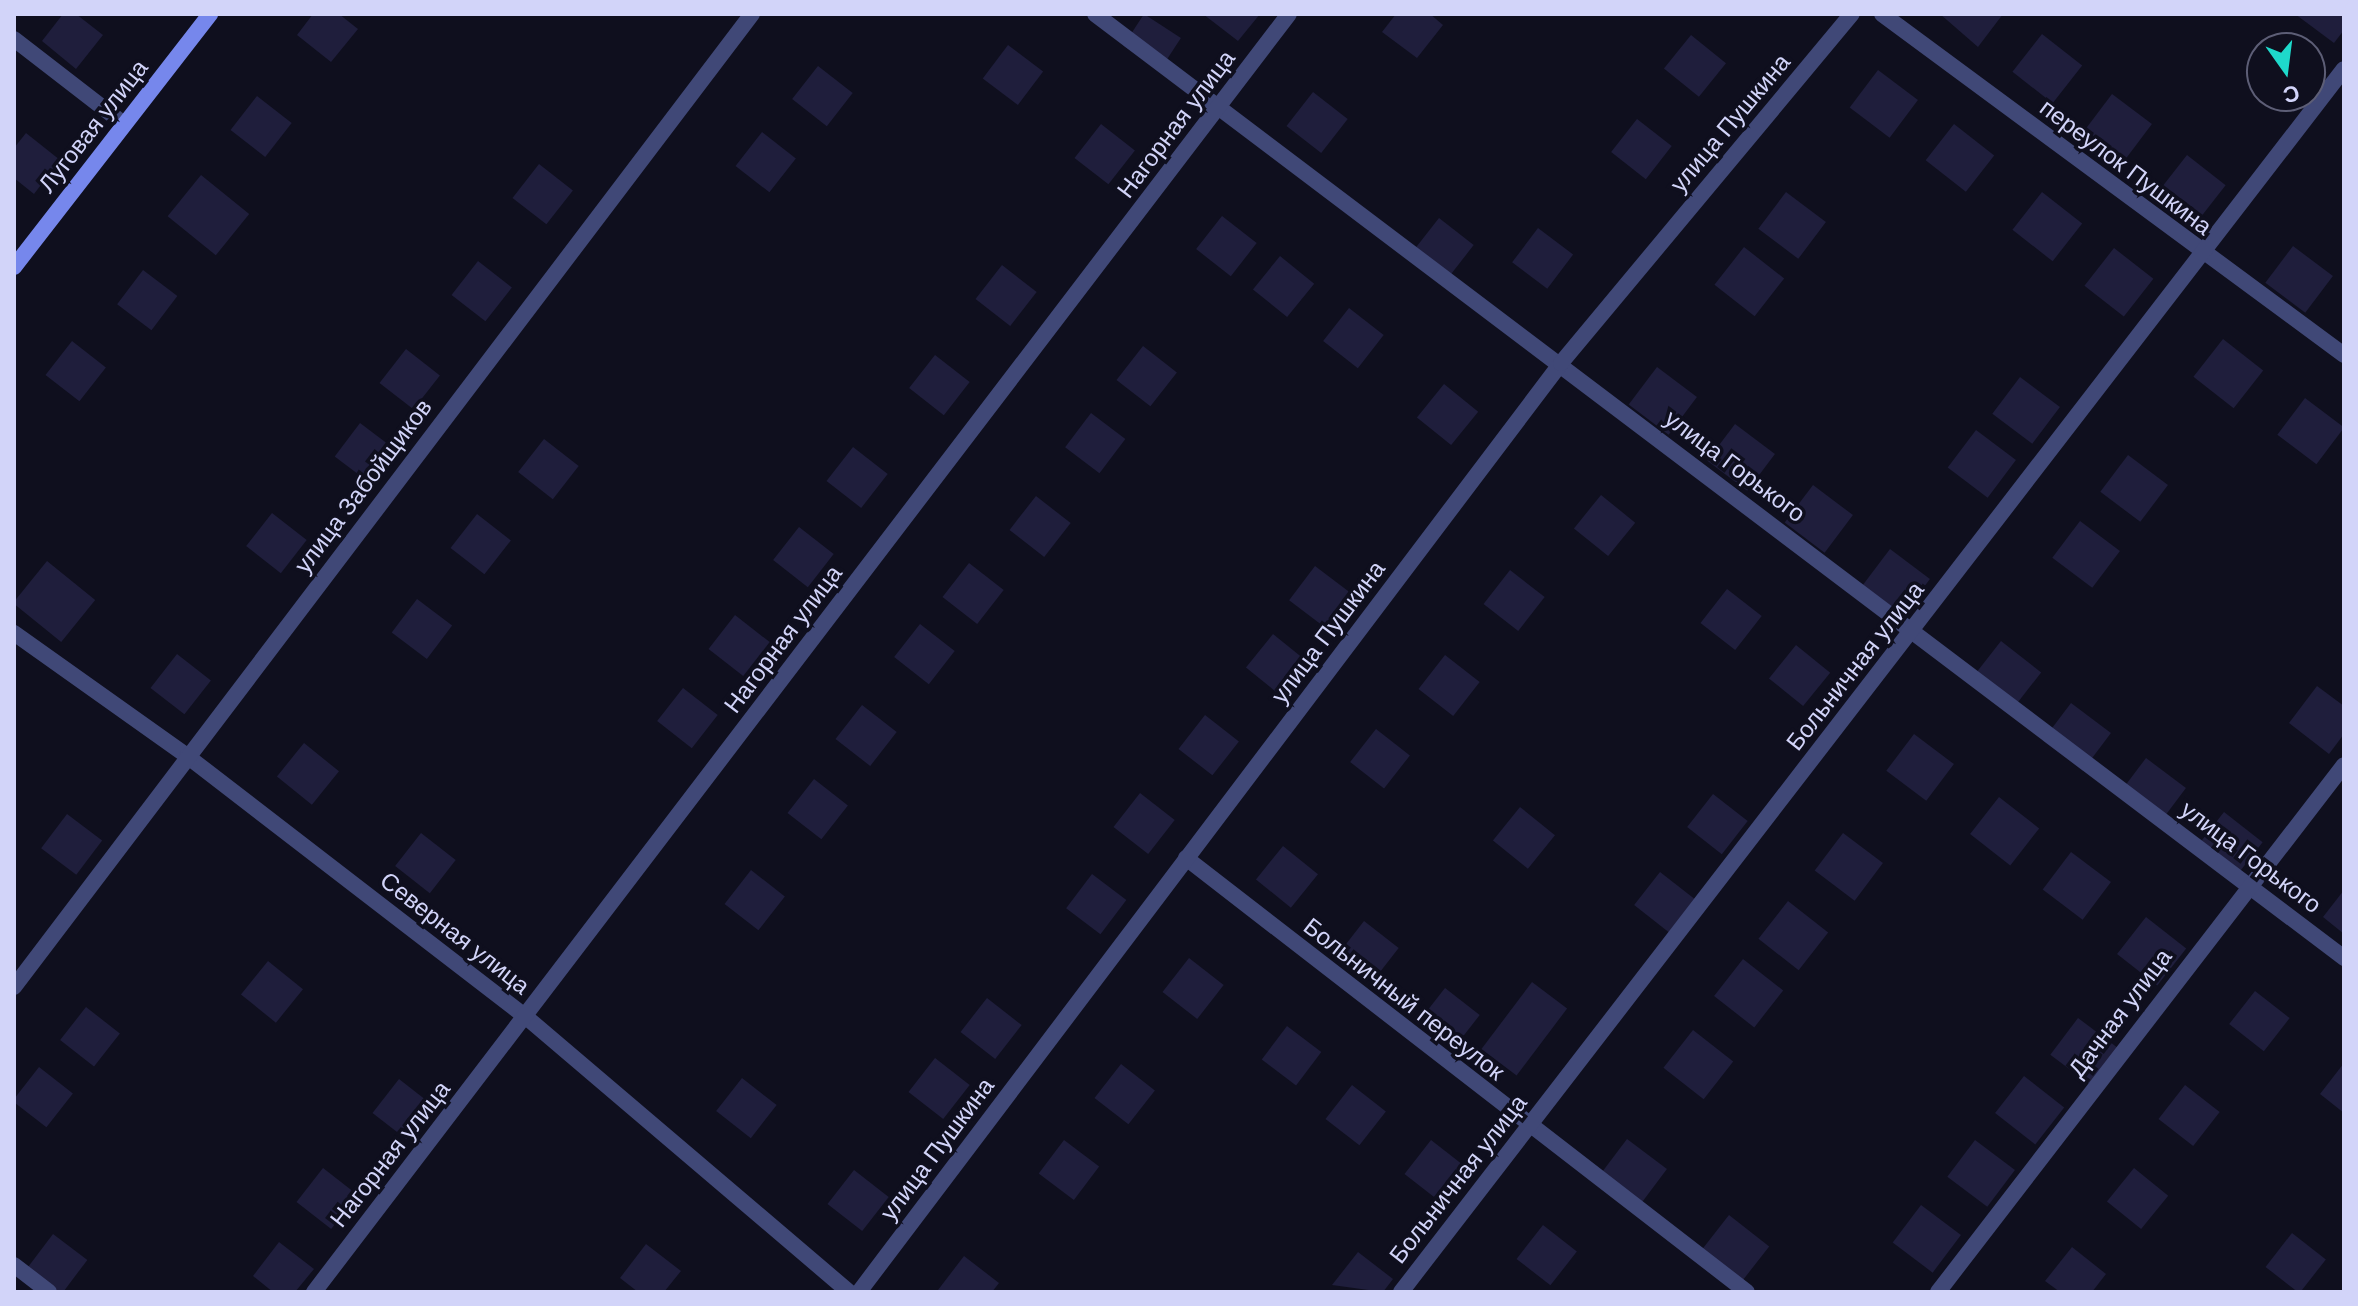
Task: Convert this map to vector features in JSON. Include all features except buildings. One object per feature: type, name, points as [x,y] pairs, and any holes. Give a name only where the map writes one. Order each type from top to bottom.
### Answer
[{"type":"main road","name":"Луговая улица","points":[[14,267],[210,14]]},
{"type":"street","name":"улица Забойщиков","points":[[14,987],[752,14]]},
{"type":"street","name":"улица Горького","points":[[1095,14],[1561,363],[2344,958]]},
{"type":"street","name":"Нагорная улица","points":[[314,1292],[1289,14]]},
{"type":"street","name":"улица Пушкина","points":[[859,1292],[1561,363],[1852,14]]},
{"type":"street","name":"переулок Пушкина","points":[[1882,14],[2344,355]]},
{"type":"street","points":[[14,39],[124,124]]},
{"type":"street","name":"Больничная улица","points":[[1401,1292],[2205,255],[2344,69]]},
{"type":"street","name":"Северная улица","points":[[14,633],[187,756],[526,1017],[849,1292]]},
{"type":"street","name":"Дачная улица","points":[[1938,1292],[2248,885],[2344,765]]},
{"type":"street","name":"Больничный переулок","points":[[1186,858],[1528,1127],[1747,1292]]},
{"type":"street","points":[[14,1265],[49,1292]]}]
